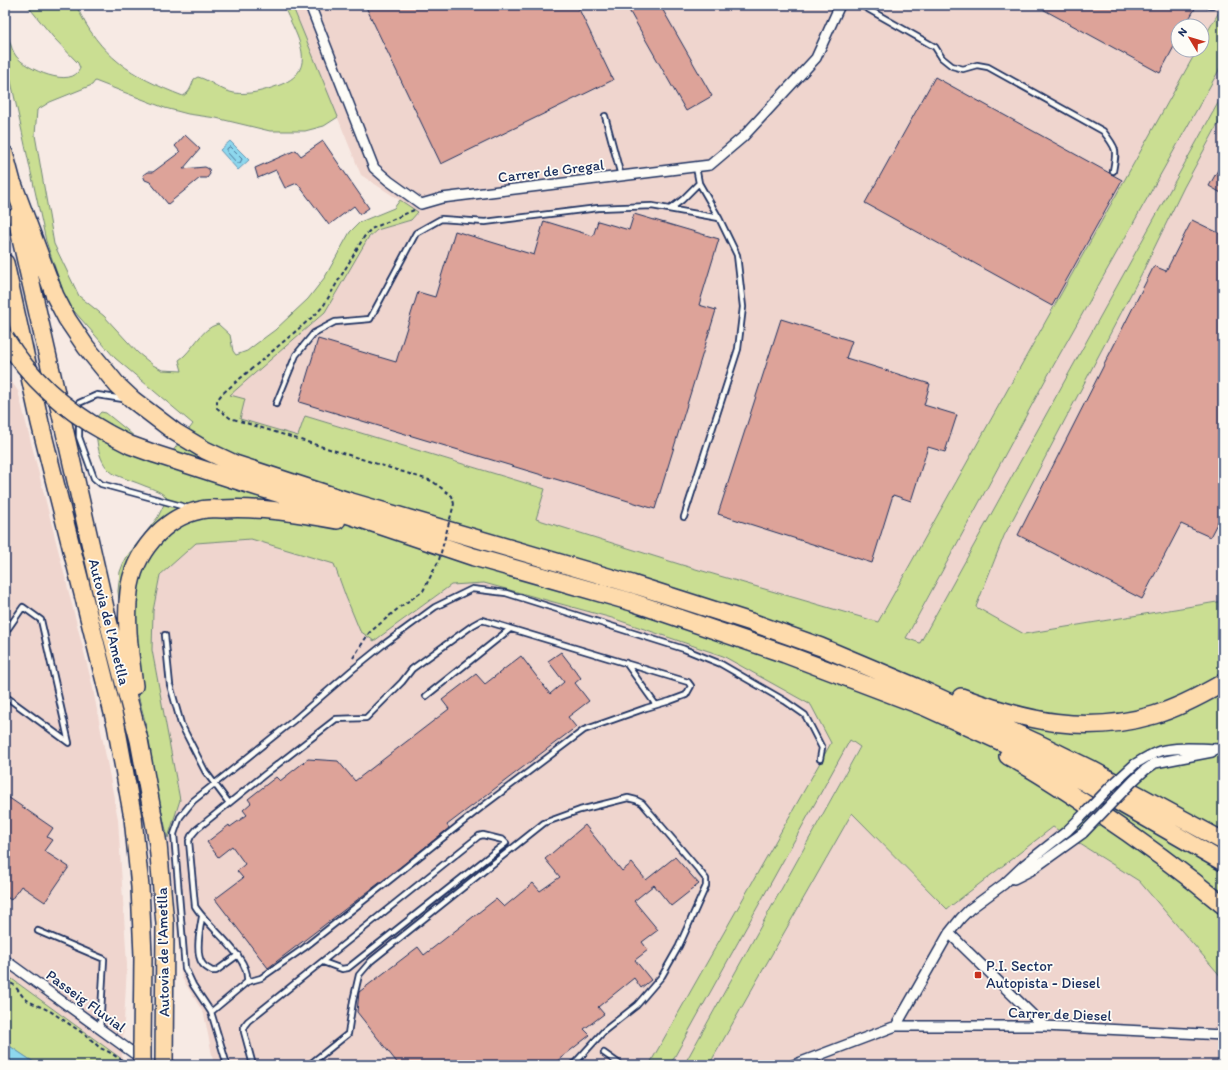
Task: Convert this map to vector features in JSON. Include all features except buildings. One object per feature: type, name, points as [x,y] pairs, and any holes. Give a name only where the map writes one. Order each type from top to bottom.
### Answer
[{"type":"highway","points":[[5,154],[13,184],[55,296],[67,319],[86,347],[104,370],[133,400],[175,432],[205,450],[236,464],[348,501],[677,598],[821,647],[869,661],[992,708],[1047,722],[1078,725],[1103,724],[1154,715],[1207,692],[1223,683]]},
{"type":"highway","name":"Autovia de l'Ametlla","points":[[13,184],[21,239],[107,617],[139,740],[158,844],[165,917],[166,973],[164,1065]]},
{"type":"highway","name":"Autovia de l'Ametlla","points":[[5,263],[40,423],[116,725],[134,818],[140,886],[143,956],[142,1065]]},
{"type":"highway","points":[[5,338],[22,363],[47,391],[74,412],[107,433],[130,445],[248,484],[352,516],[474,557],[632,602],[785,654],[925,707],[1028,754],[1084,782],[1223,862]]},
{"type":"highway","points":[[139,740],[128,618],[129,591],[132,576],[146,547],[162,530],[181,517],[201,510],[240,508],[272,510],[407,534]]},
{"type":"highway","points":[[821,647],[916,687],[1035,742],[1092,770],[1223,842]]},
{"type":"highway","points":[[872,688],[1021,763],[1117,825],[1195,882],[1223,905]]},
{"type":"street","points":[[310,5],[374,168],[421,204]]},
{"type":"street","name":"Carrer de Gregal","points":[[421,204],[442,198],[710,166],[743,137],[816,58],[840,5]]},
{"type":"street","points":[[793,1065],[896,1026],[949,933],[961,918],[970,909],[1004,884],[1024,865],[1067,831],[1122,775],[1135,764],[1153,754],[1162,751],[1223,749]]},
{"type":"street","points":[[1004,884],[1030,871],[1083,833],[1133,780],[1155,763],[1195,756],[1223,749]]},
{"type":"street","points":[[949,933],[1044,1026]]},
{"type":"street","name":"Passeig Fluvial","points":[[5,960],[150,1065]]},
{"type":"street","name":"Carrer de Diesel","points":[[896,1026],[1044,1026],[1223,1034]]},
{"type":"lane","points":[[861,5],[935,47],[942,58],[952,66],[963,69],[977,65],[988,67],[1103,131],[1115,146],[1116,155],[1112,171]]},
{"type":"lane","points":[[605,116],[621,176]]},
{"type":"lane","points":[[684,517],[738,349],[743,307],[737,255],[719,218],[699,183],[696,167]]},
{"type":"lane","points":[[670,209],[682,200],[699,183]]},
{"type":"lane","points":[[276,404],[296,355],[314,334],[335,322],[370,319],[416,233],[440,219],[485,222],[598,208],[652,206],[719,218]]},
{"type":"lane","points":[[133,400],[97,395],[79,403],[79,437],[94,478],[101,484],[153,499],[201,510]]},
{"type":"lane","points":[[227,1065],[212,1012],[193,985],[185,968],[174,834],[180,817],[187,806],[214,783],[293,721],[352,670],[435,607],[472,589],[506,593],[684,649],[721,664],[805,714],[822,748],[820,759]]},
{"type":"lane","points":[[5,633],[23,607],[41,620],[69,743],[5,696]]},
{"type":"lane","points":[[212,1012],[247,982],[261,978],[304,948],[483,806],[584,730],[686,695],[690,686],[688,682],[482,620],[473,625],[412,669],[402,682],[366,718],[336,719],[229,803],[197,829],[191,836],[189,841],[195,906],[202,917],[238,955],[248,976],[247,982]]},
{"type":"lane","points":[[426,696],[510,628]]},
{"type":"lane","points":[[165,635],[170,685],[181,724],[205,771],[229,803]]},
{"type":"lane","points":[[626,663],[656,705]]},
{"type":"lane","points":[[309,1065],[348,1034],[359,975],[371,961],[544,824],[580,810],[628,798],[642,803],[706,880],[706,886],[679,946],[662,976],[637,1005],[604,1031],[573,1065]]},
{"type":"lane","points":[[253,1065],[244,1026],[323,962],[479,836],[483,835],[503,840],[506,843],[348,968],[342,969],[323,962]]},
{"type":"lane","points":[[202,917],[199,935],[199,956],[202,963],[212,971],[216,971],[238,955]]},
{"type":"lane","points":[[38,931],[104,959],[100,1029]]},
{"type":"lane","points":[[604,1053],[621,1065]]},
{"type":"path","points":[[352,670],[353,656],[369,633],[400,606],[423,591],[439,560],[454,504],[452,496],[432,481],[230,418],[217,408],[217,400],[222,394],[316,314],[324,305],[364,237],[371,229],[410,212],[421,204]]},
{"type":"path","points":[[5,980],[14,986],[24,998],[50,1011],[87,1036],[100,1048],[110,1052],[129,1065]]},
{"type":"shaded area","points":[[292,5],[1222,5],[1210,27],[1210,18],[1170,18],[1170,58],[1193,58],[878,622],[682,565],[536,519],[545,489],[305,416],[298,436],[240,419],[230,395],[325,312],[368,238],[377,230],[411,220],[418,212],[361,175]]},
{"type":"shaded area","points":[[1223,63],[1223,94],[920,644],[906,638],[1047,377]]},
{"type":"shaded area","points":[[1223,115],[1223,601],[1024,634],[976,607],[1004,536],[1142,273],[1184,187]]},
{"type":"shaded area","points":[[5,372],[18,391],[92,684],[118,819],[127,965],[122,1059],[5,974]]},
{"type":"shaded area","points":[[251,539],[334,564],[360,630],[374,641],[451,585],[484,583],[612,618],[723,656],[811,705],[831,743],[649,1065],[214,1065],[204,1014],[182,978],[168,838],[180,800],[152,650],[153,611],[160,575],[196,543]]},
{"type":"shaded area","points":[[849,740],[860,746],[684,1065],[670,1065]]},
{"type":"shaded area","points":[[852,813],[947,909],[1053,827],[1139,881],[1223,979],[1223,1065],[709,1065]]},
{"type":"green space","points":[[27,5],[76,5],[85,23],[96,38],[119,62],[148,81],[183,96],[189,91],[194,79],[198,77],[224,90],[234,93],[251,93],[277,86],[291,79],[299,71],[302,62],[302,51],[299,40],[283,5],[292,5],[338,117],[324,126],[305,131],[270,131],[165,108],[95,81],[92,85],[50,102],[37,110],[35,135],[54,244],[79,296],[104,316],[138,353],[153,365],[162,370],[182,371],[179,360],[206,330],[218,324],[230,335],[233,351],[236,355],[247,351],[275,330],[308,299],[325,277],[350,232],[360,222],[394,208],[400,200],[418,212],[411,220],[377,230],[368,238],[325,312],[230,395],[245,399],[240,419],[298,436],[305,416],[545,489],[536,519],[682,565],[878,622],[1193,58],[1210,58],[1210,27],[1223,5],[1223,63],[1047,377],[906,638],[920,643],[1223,94],[1223,115],[1184,187],[1142,273],[1004,536],[976,607],[1024,634],[1223,601],[1223,979],[1139,881],[1053,827],[947,909],[852,813],[709,1065],[684,1065],[860,747],[850,740],[670,1065],[649,1065],[831,743],[811,705],[723,656],[612,618],[484,583],[451,585],[374,641],[360,631],[334,564],[251,539],[196,543],[160,575],[153,611],[152,650],[180,800],[168,838],[158,797],[145,721],[123,638],[118,591],[120,572],[123,564],[128,555],[158,517],[167,498],[157,491],[109,471],[101,458],[97,442],[95,419],[101,412],[106,413],[164,463],[193,424],[115,358],[67,303],[46,241],[5,54],[5,20],[12,48],[16,56],[21,61],[38,71],[49,75],[68,77],[76,74],[80,68],[78,63],[53,37]]},
{"type":"green space","points":[[5,974],[130,1065],[38,1065],[5,1043]]},
{"type":"water","points":[[230,141],[249,160],[238,170],[220,150]]},
{"type":"water","points":[[5,1043],[38,1065],[5,1065]]},
{"type":"place","name":"P.I. Sector Autopista - Diesel","points":[[978,975]]}]
